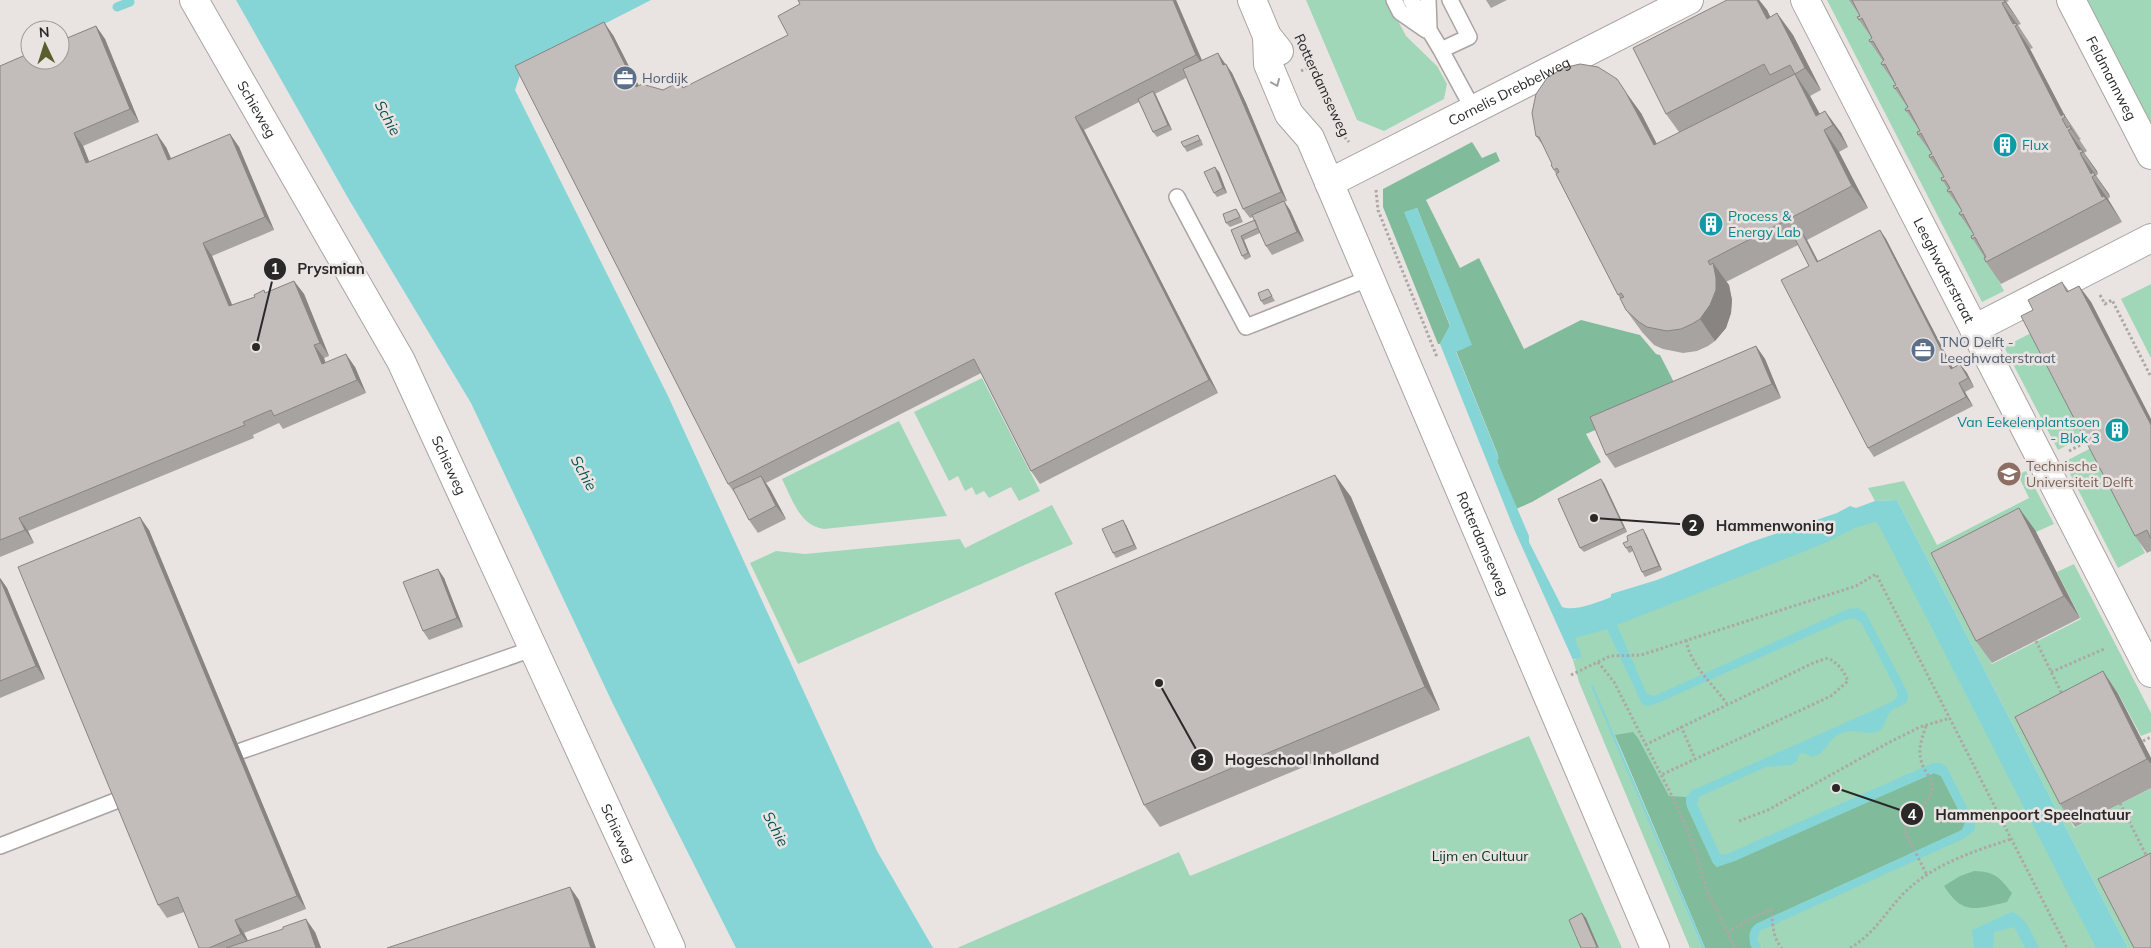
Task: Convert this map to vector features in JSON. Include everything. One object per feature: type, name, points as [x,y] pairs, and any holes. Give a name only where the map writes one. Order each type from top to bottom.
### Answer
[{"type":"street","name":"Schieweg","points":[[194,0],[401,361],[671,948]]},
{"type":"street","name":"Rotterdamseweg","points":[[1252,0],[1267,36],[1268,64],[1289,114],[1310,138],[1655,948]]},
{"type":"street","name":"Cornelis Drebbelweg","points":[[1329,183],[1689,0]]},
{"type":"street","name":"Leeghwaterstraat","points":[[1805,0],[2151,673]]},
{"type":"street","name":"Feldmannweg","points":[[2071,0],[2151,155]]},
{"type":"street","points":[[1974,329],[2151,238]]},
{"type":"lane","points":[[1394,0],[1400,12],[1430,32]]},
{"type":"lane","points":[[1411,0],[1473,109]]},
{"type":"lane","points":[[1428,0],[1430,32]]},
{"type":"lane","points":[[1441,50],[1469,37],[1450,0]]},
{"type":"lane","points":[[1178,197],[1246,327],[1370,278]]},
{"type":"lane","points":[[241,751],[532,649]]},
{"type":"lane","points":[[0,846],[118,800]]},
{"type":"path","name":"Rotterdamseweg","points":[[1305,49],[1342,134],[1349,142],[1363,152],[1369,163]]},
{"type":"path","points":[[2088,270],[2105,304],[2112,300],[2151,377]]},
{"type":"path","points":[[1571,676],[1610,656],[1641,655],[1856,586],[1876,574],[2067,948]]},
{"type":"path","points":[[2051,672],[2132,636]]},
{"type":"path","points":[[1686,640],[1688,651],[1698,670],[1714,684],[1728,704]]},
{"type":"path","points":[[2036,640],[2066,702]]},
{"type":"path","points":[[1645,745],[1777,679],[1828,658],[1838,664],[1848,681],[1831,696],[1661,775]]},
{"type":"path","points":[[1598,662],[1614,682],[1677,806],[1695,849],[1707,890],[1735,948]]},
{"type":"path","points":[[1739,821],[1768,810],[1888,743],[1926,726],[1950,718]]},
{"type":"path","points":[[1681,726],[1695,759]]},
{"type":"path","points":[[1926,726],[1919,751],[1921,763],[1933,785],[1931,793],[1926,800],[1904,821],[1906,834],[1927,875]]},
{"type":"path","points":[[2143,741],[2151,738]]},
{"type":"path","points":[[2120,803],[2151,865]]},
{"type":"path","points":[[1850,948],[1865,939],[1902,895],[1927,875],[1956,858],[2011,839]]},
{"type":"path","points":[[1727,933],[1771,909],[1774,935],[1777,943],[1782,948]]},
{"type":"green space","points":[[1306,0],[1387,0],[1406,36],[1437,66],[1447,84],[1444,99],[1384,131],[1357,120]]},
{"type":"green space","points":[[1827,0],[1854,0],[2004,291],[1982,302]]},
{"type":"green space","points":[[2087,0],[2151,0],[2151,123]]},
{"type":"green space","points":[[1472,142],[1482,158],[1496,152],[1500,161],[1426,200],[1460,268],[1479,258],[1524,349],[1581,320],[1640,335],[1656,354],[1660,355],[1680,394],[1586,434],[1601,462],[1532,502],[1516,509],[1497,461],[1498,455],[1456,351],[1471,344],[1417,208],[1405,213],[1450,326],[1440,344],[1438,344],[1383,207],[1383,189]]},
{"type":"green space","points":[[2151,284],[2151,358],[2121,299]]},
{"type":"green space","points":[[2031,333],[2084,436],[2058,450],[2004,347]]},
{"type":"green space","points":[[982,378],[1040,491],[1019,501],[1011,487],[989,498],[984,491],[976,495],[972,487],[965,491],[958,476],[949,481],[914,412]]},
{"type":"green space","points":[[899,421],[947,516],[824,529],[809,523],[793,503],[782,479]]},
{"type":"green space","points":[[2091,448],[2145,553],[2118,568],[2064,462]]},
{"type":"green space","points":[[2026,471],[2054,524],[2036,532],[2035,530],[1945,576],[1992,664],[2081,619],[2057,572],[2074,564],[2151,713],[2151,732],[2141,736],[2118,693],[2030,739],[2074,828],[2151,788],[2151,881],[2136,948],[2128,948],[1897,500],[1875,501],[1868,488],[1904,481],[1937,545],[2029,498],[2018,475]]},
{"type":"green space","points":[[1052,505],[1073,544],[798,664],[750,563],[776,551],[805,554],[960,539],[965,548]]},
{"type":"green space","points":[[1886,509],[2117,948],[1714,948],[1596,696],[1702,948],[1690,948],[1579,682],[1573,660],[1576,660],[1564,629]]},
{"type":"green space","points":[[1633,732],[1669,796],[1686,797],[1687,807],[1713,863],[1717,867],[1934,773],[1941,776],[1965,823],[1962,830],[1756,924],[1750,943],[1752,948],[1705,948],[1615,735]]},
{"type":"green space","name":"Lijm en Cultuur","points":[[1529,736],[1622,948],[957,948],[1179,852],[1190,876]]},
{"type":"green space","points":[[1974,871],[1992,874],[2000,879],[2012,893],[2007,902],[1987,907],[1971,908],[1964,906],[1951,896],[1944,886],[1960,876]]},
{"type":"water","name":"Schie","points":[[236,0],[651,0],[526,64],[522,69],[515,90],[668,396],[877,851],[933,948],[736,948],[613,704],[471,403],[348,198]]},
{"type":"water","points":[[1417,208],[1472,345],[1456,352],[1499,458],[1497,461],[1529,536],[1529,542],[1562,607],[1586,606],[1611,597],[1611,594],[1657,580],[1751,542],[1837,513],[1850,506],[1856,508],[1875,501],[1897,500],[2128,948],[2096,948],[1898,562],[1878,524],[1875,522],[1855,528],[1823,544],[1617,625],[1647,694],[1654,696],[1848,609],[1857,608],[1865,612],[1906,689],[1908,700],[1892,711],[1879,731],[1871,733],[1853,731],[1843,733],[1834,738],[1817,755],[1812,757],[1804,753],[1799,754],[1797,761],[1791,765],[1766,767],[1699,797],[1697,804],[1720,854],[1727,854],[1933,763],[1940,763],[1946,766],[1975,823],[1975,830],[1963,839],[1760,931],[1757,939],[1761,948],[1752,948],[1750,941],[1751,929],[1756,924],[1962,830],[1965,823],[1964,819],[1941,776],[1934,773],[1735,861],[1717,867],[1713,863],[1686,804],[1686,797],[1691,791],[1892,702],[1897,697],[1897,691],[1861,622],[1854,618],[1845,620],[1648,706],[1642,704],[1607,629],[1575,638],[1582,657],[1573,660],[1514,529],[1440,344],[1450,325],[1404,212]]},
{"type":"water","points":[[1593,685],[1705,948],[1702,948],[1591,686]]},
{"type":"water","points":[[2012,912],[2025,922],[2039,948],[2025,948],[2014,927],[1994,932],[1993,948],[1974,948],[1972,930]]},
{"type":"building","points":[[798,0],[1173,0],[1196,55],[1075,117],[1209,380],[1031,471],[974,359],[728,484],[515,66],[604,22],[636,87],[642,84],[663,90],[679,82],[683,88],[788,35],[778,16],[800,4]]},
{"type":"building","points":[[1727,0],[1757,0],[1767,19],[1777,13],[1805,68],[1795,74],[1790,65],[1770,75],[1764,64],[1666,114],[1633,48]]},
{"type":"building","name":"Flux","points":[[1852,0],[2004,0],[2005,2],[2002,3],[2013,24],[2016,23],[2017,25],[2015,26],[2061,116],[2064,114],[2065,117],[2062,119],[2067,128],[2070,126],[2071,129],[2068,130],[2079,150],[2081,149],[2083,152],[2080,153],[2091,174],[2093,172],[2095,175],[2092,177],[2102,197],[2104,196],[2106,199],[1986,262],[1984,258],[1986,257],[1975,237],[1972,239],[1971,236],[1974,235],[1963,214],[1960,215],[1959,213],[1962,211],[1951,191],[1948,192],[1947,190],[1950,188],[1945,180],[1942,181],[1941,178],[1944,177],[1933,156],[1930,158],[1929,155],[1932,154],[1921,133],[1918,135],[1917,132],[1920,131],[1909,110],[1906,111],[1905,109],[1908,107],[1897,87],[1895,89],[1893,86],[1896,85],[1885,64],[1882,65],[1881,63],[1884,60],[1873,41],[1870,42],[1869,40],[1872,38],[1862,18],[1859,20],[1857,17],[1860,16]]},
{"type":"building","points":[[96,26],[130,109],[74,133],[86,163],[157,134],[168,160],[230,134],[265,217],[203,243],[229,306],[255,297],[254,295],[264,290],[265,293],[294,281],[320,343],[314,345],[322,364],[346,354],[357,380],[274,416],[271,410],[243,422],[245,425],[19,518],[25,530],[0,540],[0,66],[20,57],[20,70],[70,70],[70,37]]},
{"type":"building","points":[[1218,53],[1223,65],[1226,64],[1281,192],[1243,209],[1183,69]]},
{"type":"building","name":"Process & Energy Lab","points":[[1580,64],[1598,67],[1617,79],[1654,145],[1795,74],[1816,116],[1825,111],[1833,125],[1824,130],[1852,186],[1708,261],[1710,265],[1713,263],[1716,290],[1710,305],[1700,319],[1681,329],[1667,331],[1647,327],[1626,310],[1620,298],[1624,297],[1621,293],[1618,295],[1556,174],[1559,172],[1557,168],[1554,170],[1539,137],[1536,136],[1532,113],[1536,94],[1547,78],[1563,68]]},
{"type":"building","points":[[1153,91],[1168,125],[1153,132],[1138,99]]},
{"type":"building","points":[[1198,135],[1200,140],[1184,147],[1181,142]]},
{"type":"building","points":[[1215,167],[1223,188],[1214,193],[1204,172]]},
{"type":"building","points":[[1284,201],[1297,232],[1266,246],[1252,215]]},
{"type":"building","points":[[1236,209],[1240,217],[1226,223],[1223,214]]},
{"type":"building","points":[[1255,220],[1258,228],[1241,236],[1248,253],[1242,256],[1231,230]]},
{"type":"building","points":[[1880,230],[1951,369],[1960,364],[1968,378],[1959,383],[1966,397],[1868,448],[1781,280],[1809,266],[1793,235],[1801,231],[1817,262]]},
{"type":"building","name":"Van Eekelenplantsoen - Blok 3","points":[[2062,282],[2067,292],[2079,286],[2151,425],[2151,539],[2147,530],[2135,536],[2021,316],[2033,310],[2028,300]]},
{"type":"building","points":[[1268,289],[1272,296],[1261,301],[1258,293]]},
{"type":"building","points":[[1756,346],[1772,384],[1606,455],[1590,417]]},
{"type":"building","points":[[1335,475],[1425,687],[1144,805],[1055,593]]},
{"type":"building","points":[[761,476],[776,506],[749,520],[733,489]]},
{"type":"building","points":[[1601,479],[1624,528],[1580,548],[1558,499]]},
{"type":"building","points":[[2019,508],[2064,596],[1976,641],[1931,553]]},
{"type":"building","points":[[140,517],[297,896],[235,920],[241,934],[209,948],[199,948],[178,897],[158,905],[18,567]]},
{"type":"building","points":[[1123,520],[1134,545],[1113,553],[1102,529]]},
{"type":"building","points":[[1643,529],[1659,566],[1642,572],[1631,546],[1626,548],[1623,543],[1628,541],[1627,536]]},
{"type":"building","points":[[438,569],[457,618],[423,631],[403,582]]},
{"type":"building","points":[[0,579],[36,666],[0,681]]},
{"type":"building","points":[[2103,671],[2147,759],[2060,804],[2015,717]]},
{"type":"building","points":[[2151,853],[2151,948],[2134,948],[2098,879]]},
{"type":"building","points":[[570,887],[591,948],[387,948]]},
{"type":"building","points":[[1582,913],[1597,947],[1595,948],[1581,948],[1569,920]]},
{"type":"building","points":[[306,919],[316,948],[226,948],[283,929],[283,927]]},
{"type":"waterway","points":[[117,7],[130,2]]},
{"type":"place","name":"Hordijk","points":[[625,78]]},
{"type":"place","name":"Flux","points":[[2005,145]]},
{"type":"place","name":"Process & Energy Lab","points":[[1711,224]]},
{"type":"place","name":"Prysmian","points":[[256,347]]},
{"type":"place","name":"TNO Delft - Leeghwaterstraat","points":[[1923,350]]},
{"type":"place","name":"Van Eekelenplantsoen - Blok 3","points":[[2117,430]]},
{"type":"place","name":"Technische Universiteit Delft","points":[[2009,474]]},
{"type":"place","name":"Hammenwoning","points":[[1594,518]]},
{"type":"place","name":"Hogeschool Inholland","points":[[1159,683]]},
{"type":"place","name":"Hammenpoort Speelnatuur","points":[[1836,788]]}]
